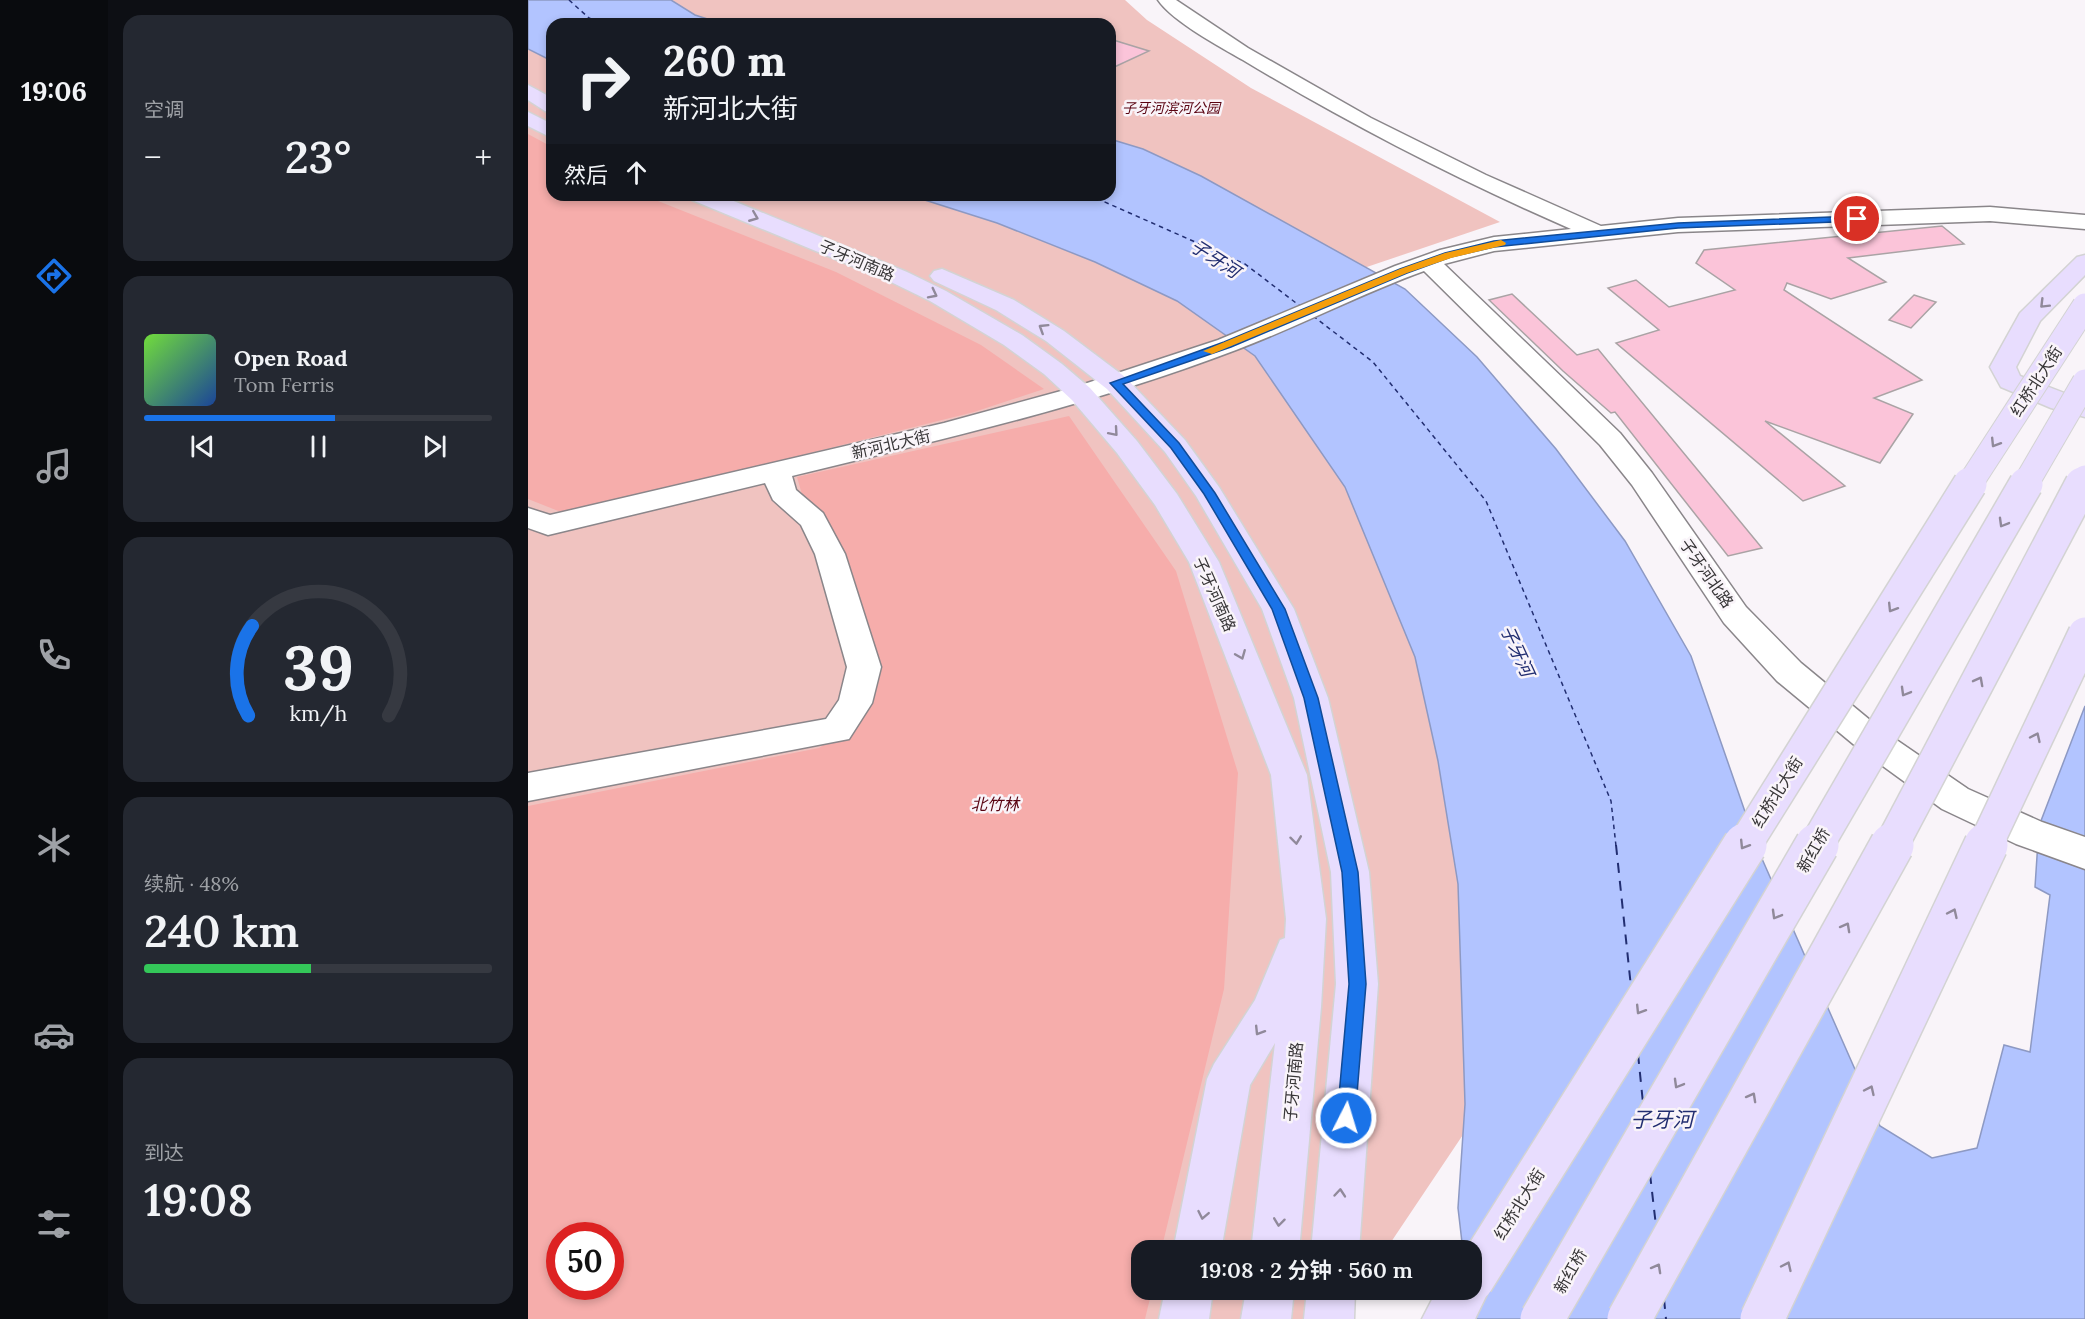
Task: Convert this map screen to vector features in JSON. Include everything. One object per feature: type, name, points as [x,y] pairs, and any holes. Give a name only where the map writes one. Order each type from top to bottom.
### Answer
[{"type":"main road","points":[[528,91],[546,102]]},
{"type":"main road","points":[[528,118],[546,128]]},
{"type":"main road","name":"子牙河南路","points":[[715,201],[899,277],[938,296],[1013,340],[1087,379],[1127,447],[1167,501],[1204,562],[1289,775],[1306,919],[1299,1019],[1276,1240]]},
{"type":"main road","name":"子牙河南路","points":[[762,201],[956,282],[1030,321],[1087,379],[1175,446],[1209,493],[1278,609],[1311,698],[1350,872],[1357,984],[1336,1240]]},
{"type":"main road","points":[[2085,262],[2029,318],[2003,367],[2010,381],[2060,402],[2085,409]]},
{"type":"main road","name":"红桥北大街","points":[[1482,1264],[2009,422],[2085,306]]},
{"type":"main road","name":"新红桥","points":[[1542,1319],[2085,382]]},
{"type":"main road","points":[[1629,1319],[1912,809],[2085,478]]},
{"type":"main road","points":[[1762,1319],[2085,634]]},
{"type":"main road","points":[[1199,1240],[1229,1079],[1272,1010],[1306,919]]},
{"type":"main road","points":[[1184,1319],[1187,1300]]},
{"type":"main road","points":[[1266,1319],[1269,1300]]},
{"type":"main road","points":[[1329,1319],[1330,1300]]},
{"type":"main road","points":[[1447,1319],[1459,1300]]},
{"type":"street","points":[[1151,0],[1235,60],[1304,102],[1482,196],[1569,236]]},
{"type":"street","points":[[1166,0],[1252,58],[1408,147],[1504,193],[1600,234]]},
{"type":"street","points":[[1415,266],[1494,244],[1678,225],[1990,214],[2085,222]]},
{"type":"street","name":"新河北大街","points":[[538,521],[776,472],[950,430],[1087,379],[1227,345],[1415,266]]},
{"type":"street","name":"子牙河北路","points":[[1415,266],[1610,439],[1642,479],[1735,615],[1790,672],[1870,739],[1955,799],[2029,833],[2085,853]]},
{"type":"street","points":[[528,787],[837,730],[855,703],[864,667],[830,554],[813,520],[783,494],[776,472]]},
{"type":"green space","name":"子牙河滨河公园","points":[[650,0],[1125,0],[1147,20],[1251,88],[1500,222],[1349,273],[1116,156],[1116,18],[676,18]]},
{"type":"green space","name":"北竹林","points":[[528,32],[546,40],[546,201],[968,201],[1089,243],[1274,358],[1386,518],[1475,752],[1493,1090],[1392,1240],[1131,1240],[1131,1300],[1351,1300],[1339,1319],[528,1319]]},
{"type":"green space","points":[[528,134],[546,144],[546,201],[658,201],[836,272],[981,345],[1044,389],[974,412],[566,514],[528,499]]},
{"type":"green space","points":[[1069,416],[1176,571],[1238,773],[1224,989],[1164,1240],[1131,1240],[1131,1300],[1150,1300],[1145,1319],[528,1319],[528,806],[819,748],[865,716],[797,477]]},
{"type":"water","points":[[528,0],[671,0],[704,18],[546,18],[546,58],[528,49]]},
{"type":"water","name":"子牙河","points":[[1116,141],[1143,149],[1201,176],[1405,289],[1477,357],[1556,449],[1625,541],[1691,656],[1759,852],[1880,1126],[1932,1158],[1977,1148],[2004,1045],[2030,1052],[2050,895],[2035,887],[2039,826],[2085,706],[2085,1319],[1470,1319],[1471,1300],[1482,1300],[1482,1240],[1462,1240],[1458,1208],[1465,1104],[1458,884],[1438,761],[1415,657],[1345,487],[1255,356],[1177,301],[1095,262],[997,223],[928,201],[1116,201]]},
{"type":"building","points":[[1116,41],[1149,51],[1116,66]]},
{"type":"building","points":[[1942,226],[1964,244],[1848,258],[1886,282],[1831,299],[1787,283],[1784,290],[1922,380],[1874,398],[1913,414],[1880,463],[1765,421],[1845,486],[1803,501],[1616,343],[1659,330],[1608,288],[1636,280],[1669,307],[1735,290],[1696,263],[1704,250]]},
{"type":"building","points":[[1512,294],[1577,355],[1598,349],[1762,548],[1728,556],[1615,412],[1611,413],[1563,371],[1489,300]]},
{"type":"building","points":[[1914,295],[1936,302],[1911,328],[1889,320]]},
{"type":"ferry route","points":[[569,0],[589,18]]},
{"type":"ferry route","points":[[1103,201],[1245,264],[1300,306]]},
{"type":"ferry route","points":[[1313,316],[1373,362],[1486,501],[1611,801],[1616,846]]},
{"type":"ferry route","points":[[1616,845],[1631,987]]},
{"type":"ferry route","points":[[1638,1054],[1643,1103]]},
{"type":"ferry route","points":[[1650,1174],[1656,1226]]},
{"type":"ferry route","points":[[1664,1299],[1666,1319]]},
{"type":"slow traffic","points":[[1208,351],[1403,271],[1448,255],[1501,243]]},
{"type":"route","points":[[1346,1118],[1357,984],[1350,872],[1311,698],[1278,609],[1209,493],[1175,446],[1148,414],[1116,383],[1227,345],[1403,271],[1448,255],[1494,244],[1678,225],[1857,219]]}]
